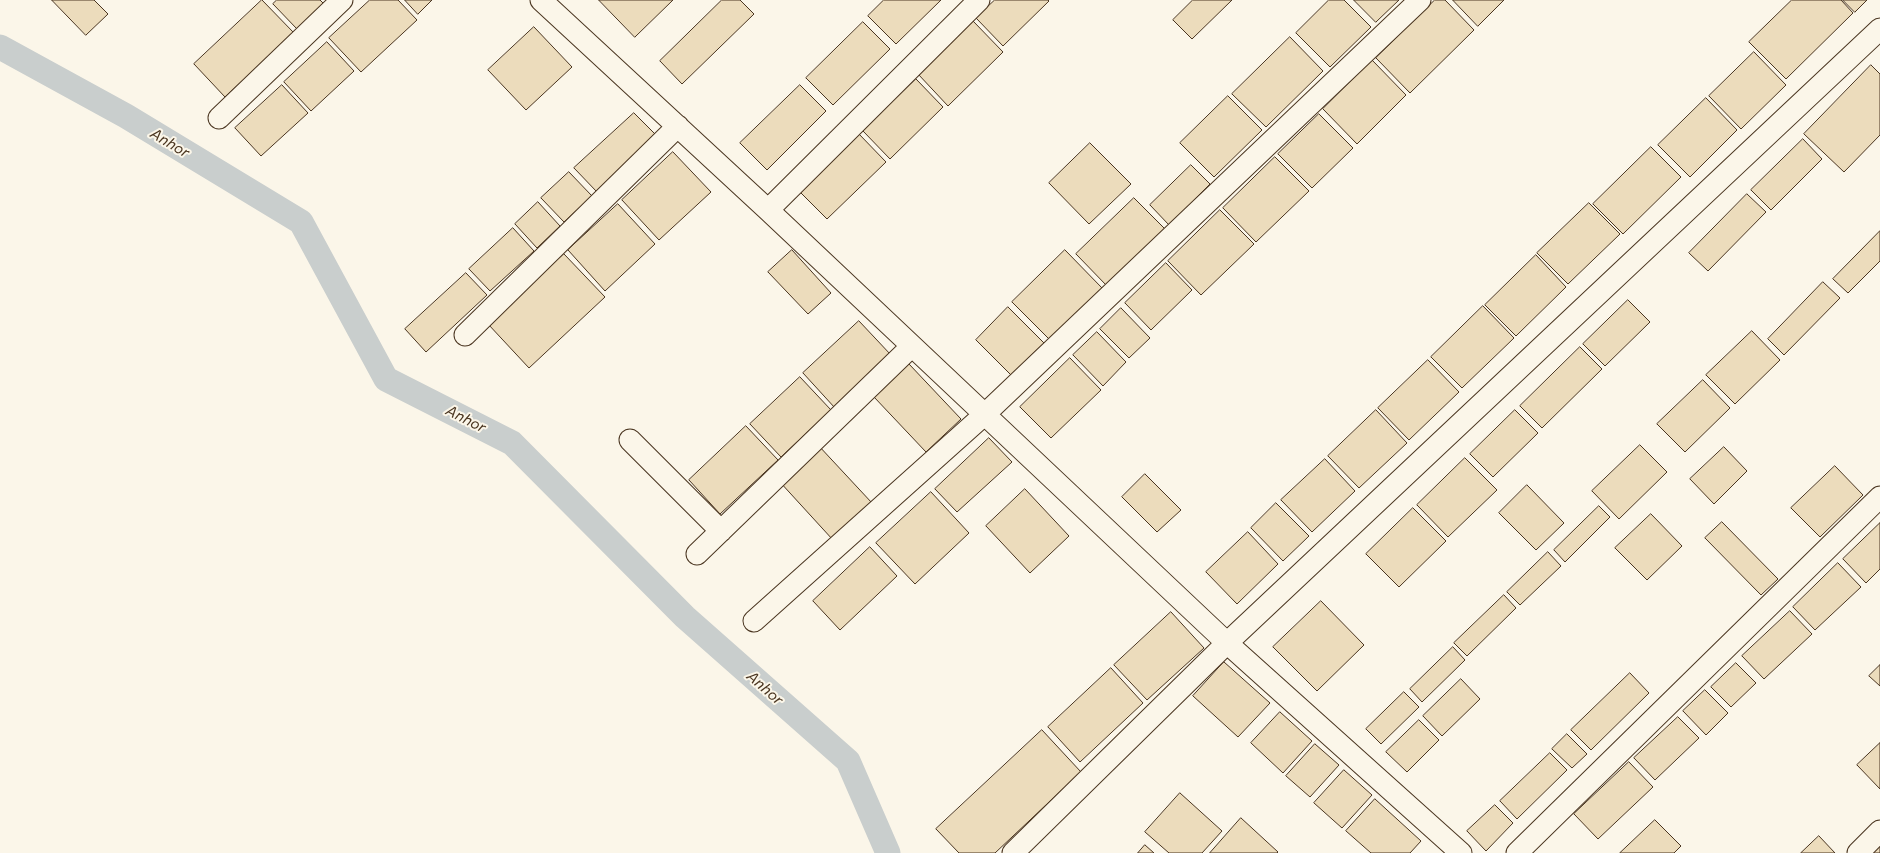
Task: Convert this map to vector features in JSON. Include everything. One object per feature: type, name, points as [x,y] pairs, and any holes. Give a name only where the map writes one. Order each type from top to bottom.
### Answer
[{"type":"street","points":[[219,118],[342,0]]},
{"type":"street","points":[[541,0],[768,210],[1227,642],[1461,853]]},
{"type":"street","points":[[768,210],[979,0]]},
{"type":"street","points":[[754,622],[984,415],[1420,0]]},
{"type":"street","points":[[1014,853],[1227,642],[1880,29]]},
{"type":"street","points":[[465,335],[678,126]]},
{"type":"street","points":[[697,554],[912,346]]},
{"type":"street","points":[[630,440],[721,531]]},
{"type":"street","points":[[1517,853],[1880,497]]},
{"type":"street","points":[[1858,853],[1880,831]]},
{"type":"building","points":[[52,0],[94,0],[108,14],[86,35]]},
{"type":"building","points":[[262,0],[294,33],[225,97],[194,64]]},
{"type":"building","points":[[277,0],[320,0],[324,4],[297,29],[273,4]]},
{"type":"building","points":[[370,0],[398,0],[417,20],[361,72],[329,38]]},
{"type":"building","points":[[405,0],[432,0],[418,14]]},
{"type":"building","points":[[599,0],[673,0],[635,37]]},
{"type":"building","points":[[722,0],[740,0],[754,14],[682,84],[660,61]]},
{"type":"building","points":[[884,0],[941,0],[896,44],[868,16]]},
{"type":"building","points":[[995,0],[1049,1],[1003,46],[976,18]]},
{"type":"building","points":[[1193,0],[1232,0],[1192,39],[1173,20]]},
{"type":"building","points":[[1329,0],[1344,0],[1371,27],[1330,67],[1296,33]]},
{"type":"building","points":[[1354,0],[1399,0],[1376,22]]},
{"type":"building","points":[[1435,0],[1445,0],[1474,30],[1410,93],[1376,58]]},
{"type":"building","points":[[1453,0],[1504,0],[1478,26]]},
{"type":"building","points":[[1792,0],[1841,0],[1853,13],[1786,79],[1749,42]]},
{"type":"building","points":[[1843,0],[1867,0],[1855,12]]},
{"type":"building","points":[[973,21],[1003,52],[948,106],[918,74]]},
{"type":"building","points":[[863,22],[890,49],[833,105],[806,78]]},
{"type":"building","points":[[534,27],[572,67],[526,110],[488,70]]},
{"type":"building","points":[[1290,37],[1323,71],[1266,127],[1232,94]]},
{"type":"building","points":[[327,42],[354,71],[311,111],[284,82]]},
{"type":"building","points":[[1754,52],[1786,85],[1741,129],[1709,96]]},
{"type":"building","points":[[1372,60],[1406,95],[1357,144],[1323,109]]},
{"type":"building","points":[[1871,65],[1880,74],[1880,135],[1844,172],[1804,134]]},
{"type":"building","points":[[916,79],[943,107],[890,159],[863,131]]},
{"type":"building","points":[[282,85],[308,113],[261,156],[235,128]]},
{"type":"building","points":[[800,85],[826,111],[767,170],[740,143]]},
{"type":"building","points":[[1228,96],[1262,130],[1214,177],[1180,143]]},
{"type":"building","points":[[1706,98],[1737,130],[1690,177],[1658,145]]},
{"type":"building","points":[[634,113],[657,136],[597,192],[574,168]]},
{"type":"building","points":[[1319,114],[1353,148],[1312,188],[1278,154]]},
{"type":"building","points":[[858,133],[886,162],[827,219],[799,191]]},
{"type":"building","points":[[1803,139],[1822,159],[1771,210],[1751,190]]},
{"type":"building","points":[[1090,143],[1131,184],[1089,224],[1049,183]]},
{"type":"building","points":[[1651,147],[1681,177],[1623,234],[1593,204]]},
{"type":"building","points":[[673,152],[711,192],[659,240],[622,200]]},
{"type":"building","points":[[1275,157],[1309,191],[1256,242],[1223,208]]},
{"type":"building","points":[[1191,165],[1210,184],[1169,225],[1150,205]]},
{"type":"building","points":[[569,172],[592,196],[564,222],[541,198]]},
{"type":"building","points":[[1747,194],[1766,212],[1708,271],[1689,253]]},
{"type":"building","points":[[1134,198],[1165,229],[1107,286],[1076,254]]},
{"type":"building","points":[[538,202],[560,226],[537,248],[515,224]]},
{"type":"building","points":[[1589,203],[1620,234],[1568,284],[1537,253]]},
{"type":"building","points":[[618,204],[655,244],[605,291],[568,250]]},
{"type":"building","points":[[1220,210],[1254,244],[1201,295],[1168,261]]},
{"type":"building","points":[[513,228],[534,251],[490,291],[469,269]]},
{"type":"building","points":[[1880,231],[1880,261],[1848,293],[1833,279]]},
{"type":"building","points":[[792,250],[831,293],[808,314],[768,272]]},
{"type":"building","points":[[1065,250],[1103,289],[1050,340],[1012,302]]},
{"type":"building","points":[[564,254],[605,297],[529,368],[488,324]]},
{"type":"building","points":[[1536,255],[1566,287],[1516,336],[1485,305]]},
{"type":"building","points":[[1166,263],[1192,290],[1151,330],[1125,303]]},
{"type":"building","points":[[466,273],[487,295],[426,352],[405,329]]},
{"type":"building","points":[[1823,282],[1840,298],[1784,355],[1768,339]]},
{"type":"building","points":[[1628,300],[1650,322],[1605,366],[1583,344]]},
{"type":"building","points":[[1483,306],[1514,338],[1462,388],[1431,357]]},
{"type":"building","points":[[1008,307],[1044,343],[1011,375],[976,340]]},
{"type":"building","points":[[1121,308],[1150,338],[1129,358],[1100,329]]},
{"type":"building","points":[[859,321],[891,355],[835,408],[803,373]]},
{"type":"building","points":[[1752,331],[1780,360],[1735,404],[1706,375]]},
{"type":"building","points":[[1097,332],[1126,362],[1103,386],[1073,355]]},
{"type":"building","points":[[1580,347],[1602,369],[1542,428],[1520,406]]},
{"type":"building","points":[[1070,358],[1101,390],[1051,438],[1020,407]]},
{"type":"building","points":[[1428,360],[1459,392],[1409,440],[1378,408]]},
{"type":"building","points":[[909,364],[961,419],[926,452],[874,397]]},
{"type":"building","points":[[800,377],[831,410],[781,457],[750,424]]},
{"type":"building","points":[[1703,380],[1730,408],[1685,452],[1657,424]]},
{"type":"building","points":[[1376,410],[1407,443],[1359,488],[1328,456]]},
{"type":"building","points":[[1515,410],[1538,433],[1493,477],[1470,454]]},
{"type":"building","points":[[746,426],[778,460],[720,514],[689,480]]},
{"type":"building","points":[[989,438],[1012,462],[957,512],[935,489]]},
{"type":"building","points":[[818,445],[872,503],[833,540],[779,481]]},
{"type":"building","points":[[1640,445],[1667,472],[1619,519],[1592,491]]},
{"type":"building","points":[[1724,447],[1747,471],[1714,504],[1690,479]]},
{"type":"building","points":[[1465,458],[1497,490],[1448,537],[1417,505]]},
{"type":"building","points":[[1325,459],[1355,491],[1312,532],[1281,500]]},
{"type":"building","points":[[1835,466],[1863,495],[1820,537],[1791,508]]},
{"type":"building","points":[[1145,474],[1181,510],[1157,532],[1122,497]]},
{"type":"building","points":[[1527,485],[1564,523],[1536,550],[1499,513]]},
{"type":"building","points":[[1025,489],[1069,536],[1030,573],[986,526]]},
{"type":"building","points":[[931,492],[969,533],[915,584],[876,543]]},
{"type":"building","points":[[1276,503],[1309,536],[1283,561],[1251,528]]},
{"type":"building","points":[[1599,506],[1610,517],[1565,562],[1554,550]]},
{"type":"building","points":[[1413,508],[1446,541],[1399,587],[1366,554]]},
{"type":"building","points":[[1651,514],[1682,546],[1647,580],[1615,548]]},
{"type":"building","points":[[1722,522],[1778,579],[1761,595],[1705,538]]},
{"type":"building","points":[[1880,523],[1880,569],[1866,583],[1843,559]]},
{"type":"building","points":[[1248,532],[1278,564],[1237,604],[1206,572]]},
{"type":"building","points":[[870,547],[897,576],[840,630],[813,601]]},
{"type":"building","points":[[1548,552],[1561,566],[1520,605],[1507,592]]},
{"type":"building","points":[[1838,563],[1861,587],[1815,630],[1793,607]]},
{"type":"building","points":[[1504,595],[1516,608],[1467,656],[1454,643]]},
{"type":"building","points":[[1321,601],[1364,645],[1317,691],[1273,647]]},
{"type":"building","points":[[1790,611],[1812,634],[1764,679],[1742,656]]},
{"type":"building","points":[[1171,612],[1204,648],[1147,700],[1114,665]]},
{"type":"building","points":[[1453,647],[1465,660],[1422,702],[1410,689]]},
{"type":"building","points":[[1224,662],[1270,703],[1238,737],[1193,696]]},
{"type":"building","points":[[1736,663],[1756,683],[1731,707],[1711,687]]},
{"type":"building","points":[[1880,665],[1880,686],[1869,676]]},
{"type":"building","points":[[1111,668],[1143,703],[1080,762],[1048,727]]},
{"type":"building","points":[[1630,673],[1649,693],[1591,750],[1571,730]]},
{"type":"building","points":[[1461,679],[1480,699],[1442,736],[1423,716]]},
{"type":"building","points":[[1705,690],[1728,713],[1706,735],[1683,711]]},
{"type":"building","points":[[1404,692],[1419,707],[1381,744],[1366,729]]},
{"type":"building","points":[[1280,712],[1312,741],[1283,773],[1251,743]]},
{"type":"building","points":[[1678,717],[1699,738],[1655,780],[1634,758]]},
{"type":"building","points":[[1419,720],[1439,740],[1407,772],[1386,752]]},
{"type":"building","points":[[1042,730],[1081,772],[995,853],[959,853],[936,829]]},
{"type":"building","points":[[1567,734],[1587,754],[1572,768],[1552,749]]},
{"type":"building","points":[[1880,743],[1880,789],[1857,765]]},
{"type":"building","points":[[1315,744],[1339,765],[1310,797],[1286,776]]},
{"type":"building","points":[[1550,753],[1567,770],[1517,819],[1500,801]]},
{"type":"building","points":[[1629,762],[1653,787],[1598,839],[1574,814]]},
{"type":"building","points":[[1344,770],[1372,795],[1342,828],[1314,803]]},
{"type":"building","points":[[1180,793],[1222,831],[1202,853],[1169,853],[1145,832]]},
{"type":"building","points":[[1375,799],[1421,841],[1410,853],[1371,853],[1346,831]]},
{"type":"building","points":[[1495,805],[1513,823],[1486,851],[1467,831]]},
{"type":"building","points":[[1241,818],[1278,852],[1210,853]]},
{"type":"building","points":[[1655,820],[1681,846],[1674,853],[1620,853]]},
{"type":"building","points":[[1819,836],[1835,853],[1801,853]]},
{"type":"building","points":[[1145,845],[1154,853],[1138,853]]},
{"type":"building","points":[[1880,846],[1880,853],[1873,853]]},
{"type":"waterway","name":"Anhor","points":[[0,47],[126,116],[301,222],[386,379],[512,443],[685,617],[848,761],[888,853]]}]
